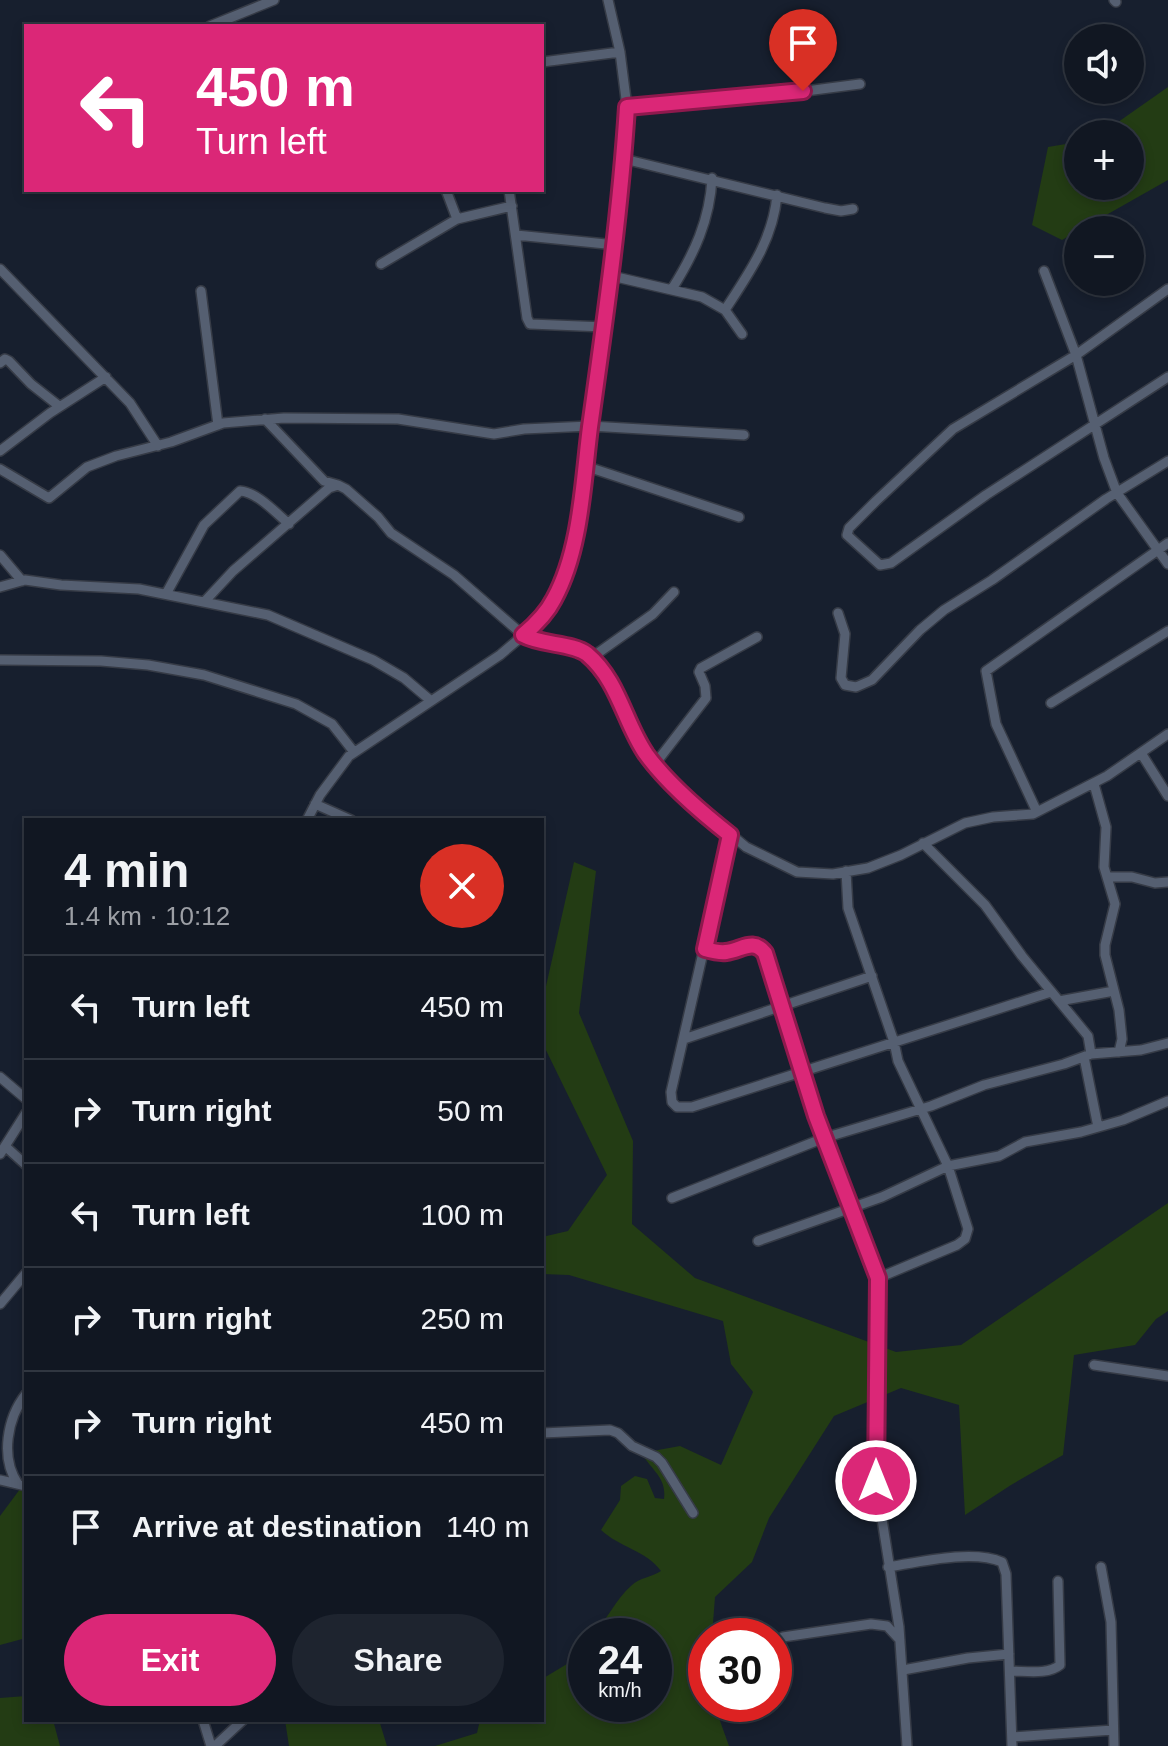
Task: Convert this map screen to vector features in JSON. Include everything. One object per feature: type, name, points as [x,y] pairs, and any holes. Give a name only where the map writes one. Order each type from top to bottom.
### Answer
[{"type":"street","points":[[215,24],[274,0]]},
{"type":"street","points":[[308,818],[338,768],[354,752],[500,655],[543,616],[555,598],[567,567],[579,516],[616,245],[624,159],[627,107],[620,52],[608,0]]},
{"type":"street","points":[[544,62],[620,52]]},
{"type":"street","points":[[627,107],[775,95],[860,84]]},
{"type":"street","points":[[624,159],[841,211],[853,209]]},
{"type":"street","points":[[672,289],[703,231],[712,178]]},
{"type":"street","points":[[447,192],[457,219]]},
{"type":"street","points":[[509,192],[530,324],[605,327]]},
{"type":"street","points":[[725,310],[761,254],[775,217],[777,195]]},
{"type":"street","points":[[381,264],[457,219],[512,206]]},
{"type":"street","points":[[516,235],[616,245]]},
{"type":"street","points":[[0,269],[130,403],[158,446]]},
{"type":"street","points":[[1044,271],[1076,355],[1094,425],[1117,493],[1168,564]]},
{"type":"street","points":[[612,276],[702,297],[725,310],[742,334]]},
{"type":"street","points":[[1168,289],[1076,355],[953,429],[876,501],[849,528],[847,535],[880,565],[891,563],[975,503],[1168,377]]},
{"type":"street","points":[[201,291],[218,425]]},
{"type":"street","points":[[0,363],[5,359],[9,361],[59,406]]},
{"type":"street","points":[[0,451],[59,406],[106,377]]},
{"type":"street","points":[[265,419],[324,481],[346,489],[403,543],[454,575],[523,635],[547,644],[583,651],[615,688],[646,753],[655,764],[730,835],[797,872],[833,874],[868,868],[965,823],[1037,812],[1094,784],[1168,734]]},
{"type":"street","points":[[0,469],[49,498],[87,467],[116,456],[158,446],[218,425],[265,419],[398,419],[494,434],[524,429],[590,426],[744,435]]},
{"type":"street","points":[[838,613],[845,634],[841,678],[845,685],[856,687],[879,674],[913,637],[944,610],[1168,461]]},
{"type":"street","points":[[585,466],[739,517]]},
{"type":"street","points":[[205,601],[233,571],[329,488],[338,485]]},
{"type":"street","points":[[166,594],[204,525],[240,491],[253,495],[289,524]]},
{"type":"street","points":[[1037,812],[996,724],[986,671],[1168,543]]},
{"type":"street","points":[[0,555],[22,581]]},
{"type":"street","points":[[0,587],[22,581],[106,586],[166,594],[268,615],[373,660],[404,678],[430,700]]},
{"type":"street","points":[[591,658],[653,614],[674,592]]},
{"type":"street","points":[[1051,703],[1168,631]]},
{"type":"street","points":[[655,764],[706,698],[699,672],[701,668],[757,637]]},
{"type":"street","points":[[1,659],[101,661],[204,675],[296,704],[332,724],[354,752]]},
{"type":"street","points":[[1141,753],[1168,796]]},
{"type":"street","points":[[1094,784],[1106,827],[1103,860],[1115,904],[1105,955],[1122,1028],[1119,1052]]},
{"type":"street","points":[[315,804],[346,818]]},
{"type":"street","points":[[730,835],[671,1092],[672,1102],[677,1107],[692,1107],[1051,992]]},
{"type":"street","points":[[923,843],[985,905],[1088,1036],[1098,1127]]},
{"type":"street","points":[[846,871],[848,908],[898,1061],[948,1166],[968,1229],[965,1239],[957,1245],[878,1278]]},
{"type":"street","points":[[1108,877],[1168,882]]},
{"type":"street","points":[[705,949],[723,952],[751,944],[760,947],[770,968],[824,1138],[878,1278],[876,1481],[900,1640],[907,1746]]},
{"type":"street","points":[[684,1039],[872,976]]},
{"type":"street","points":[[1059,1001],[1114,991]]},
{"type":"street","points":[[672,1198],[824,1138],[984,1085],[1088,1055],[1141,1050],[1168,1043]]},
{"type":"street","points":[[0,1077],[24,1097]]},
{"type":"street","points":[[758,1241],[851,1208],[948,1166],[999,1156],[1025,1142],[1123,1120],[1168,1101]]},
{"type":"street","points":[[24,1116],[3,1150],[24,1164]]},
{"type":"street","points":[[0,1304],[24,1275]]},
{"type":"street","points":[[1094,1365],[1168,1376]]},
{"type":"street","points":[[22,1485],[9,1466],[10,1424],[24,1398]]},
{"type":"street","points":[[544,1433],[600,1429],[618,1433],[632,1446],[662,1463],[693,1513]]},
{"type":"street","points":[[0,1480],[22,1485]]},
{"type":"street","points":[[888,1567],[937,1559],[990,1558],[1002,1562],[1006,1574],[1012,1742],[1113,1730]]},
{"type":"street","points":[[1101,1567],[1111,1622],[1114,1746]]},
{"type":"street","points":[[1010,1671],[1048,1671],[1060,1665],[1058,1581]]},
{"type":"street","points":[[792,1636],[871,1624],[887,1626],[900,1640]]},
{"type":"street","points":[[903,1670],[1009,1654]]},
{"type":"street","points":[[204,1722],[213,1746],[241,1722]]},
{"type":"green space","points":[[1168,87],[1168,180],[1144,194],[1144,120],[1121,120]]},
{"type":"green space","points":[[1064,144],[1064,200],[1133,200],[1104,216],[1064,216],[1062,240],[1032,225],[1048,147]]},
{"type":"green space","points":[[574,862],[596,871],[579,1013],[633,1141],[632,1224],[695,1278],[896,1352],[961,1345],[1168,1203],[1168,1311],[1156,1319],[1135,1345],[1074,1355],[1063,1455],[965,1515],[959,1405],[901,1388],[834,1416],[769,1518],[752,1562],[715,1597],[713,1618],[688,1618],[688,1722],[720,1722],[729,1746],[435,1746],[477,1733],[480,1722],[544,1722],[544,1678],[568,1663],[568,1722],[672,1722],[672,1618],[606,1618],[632,1585],[661,1571],[648,1559],[601,1530],[620,1500],[621,1486],[635,1476],[647,1479],[655,1498],[664,1499],[663,1484],[640,1450],[647,1452],[680,1446],[721,1465],[753,1392],[731,1364],[723,1321],[569,1275],[544,1274],[544,1237],[568,1231],[607,1175],[544,1046],[544,995]]},
{"type":"green space","points":[[24,1484],[24,1639],[0,1645],[0,1516]]},
{"type":"green space","points":[[24,1696],[24,1722],[54,1722],[60,1746],[0,1746],[0,1698]]},
{"type":"green space","points":[[285,1722],[380,1722],[387,1746],[289,1746]]},
{"type":"route","points":[[803,91],[627,107],[612,276],[579,516],[567,567],[555,598],[543,616],[523,635],[531,640],[583,651],[591,658],[615,688],[646,753],[692,802],[730,835],[705,949],[723,952],[751,944],[763,949],[816,1116],[878,1278],[876,1481]]}]
